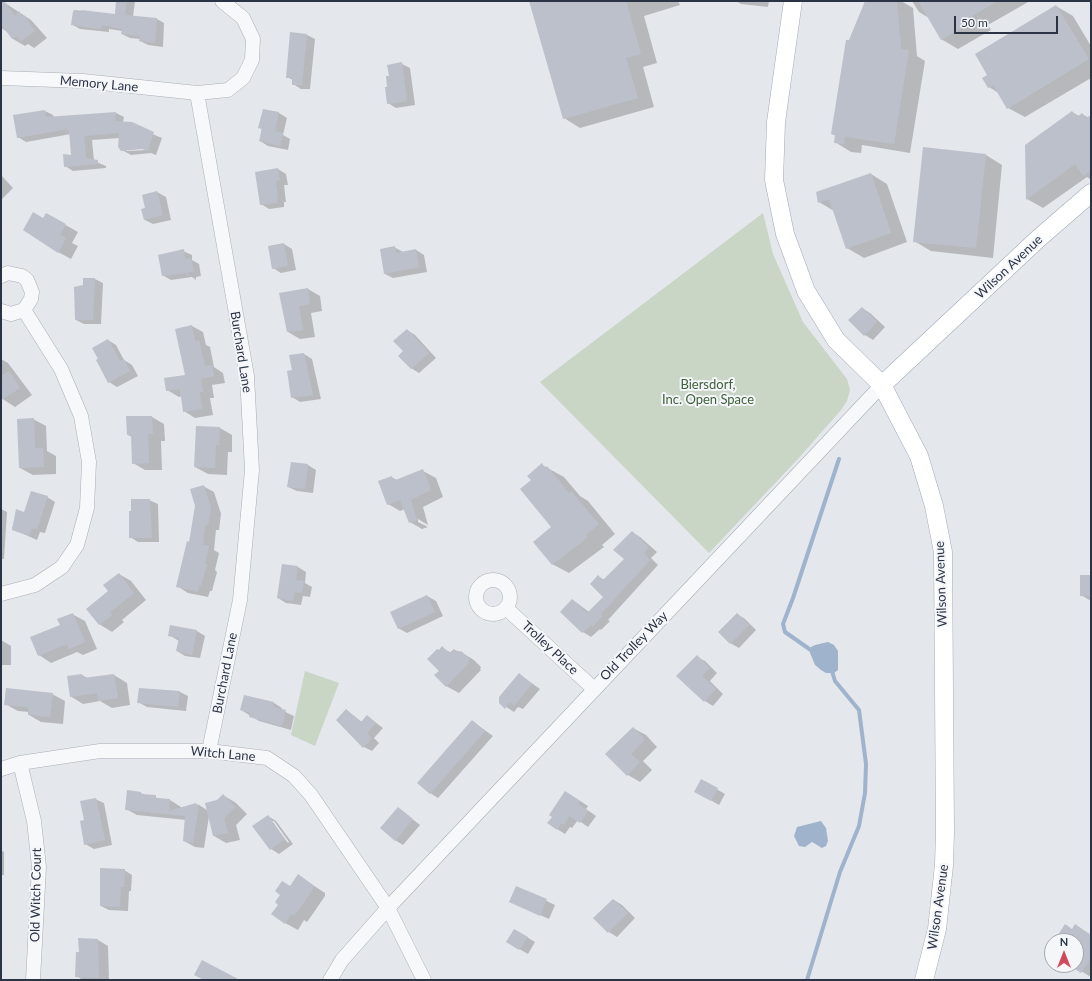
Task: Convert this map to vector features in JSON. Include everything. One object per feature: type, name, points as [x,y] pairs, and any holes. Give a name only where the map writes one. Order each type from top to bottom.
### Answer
[{"type":"main road","points":[[793,1],[775,129],[774,180],[785,234],[806,291],[836,340],[882,385]]},
{"type":"main road","name":"Wilson Avenue","points":[[924,980],[937,929],[942,896],[945,845],[943,552],[934,506],[919,456],[882,385],[1039,238],[1091,193]]},
{"type":"street","points":[[197,93],[228,90],[243,78],[252,60],[253,39],[243,18],[222,1]]},
{"type":"street","name":"Memory Lane","points":[[1,78],[83,81],[197,93]]},
{"type":"street","name":"Burchard Lane","points":[[197,93],[247,376],[252,470],[240,600],[210,751]]},
{"type":"street","points":[[1,276],[15,274],[27,280],[32,292],[31,299],[24,310],[11,314],[1,311]]},
{"type":"street","points":[[1,594],[35,585],[62,567],[77,545],[87,508],[89,462],[81,416],[61,369],[24,310]]},
{"type":"street","name":"Old Trolley Way","points":[[330,980],[342,960],[388,908],[594,688],[882,385]]},
{"type":"street","name":"Trolley Place","points":[[506,608],[594,688]]},
{"type":"street","name":"Witch Lane","points":[[1,769],[20,763],[100,751],[210,751],[267,758],[294,776],[311,795],[388,908],[424,980]]},
{"type":"street","name":"Old Witch Court","points":[[20,763],[34,821],[39,867],[33,980]]},
{"type":"green space","name":"Biersdorf, Inc. Open Space","points":[[763,213],[773,254],[803,322],[847,379],[850,390],[847,401],[841,410],[797,460],[709,553],[540,382]]},
{"type":"green space","points":[[305,671],[339,683],[315,746],[291,735]]},
{"type":"water","points":[[828,642],[834,645],[838,651],[838,670],[834,673],[826,673],[815,665],[810,653],[811,647]]},
{"type":"water","points":[[821,821],[826,828],[828,841],[826,846],[822,848],[812,842],[805,847],[799,846],[794,836],[797,827]]},
{"type":"building","points":[[1,1],[4,1],[15,16],[19,11],[22,16],[24,15],[35,31],[21,41],[17,36],[12,39],[1,24]]},
{"type":"building","points":[[116,1],[127,1],[125,15],[157,18],[155,43],[139,41],[140,36],[121,34],[122,29],[102,25],[101,29],[71,25],[73,11],[81,12],[81,10],[115,14]]},
{"type":"building","points":[[529,1],[626,1],[641,54],[626,58],[638,98],[563,119]]},
{"type":"building","points":[[865,1],[897,1],[901,49],[909,50],[894,144],[845,137],[844,144],[834,143],[835,135],[831,134],[846,40],[849,40]]},
{"type":"building","points":[[918,1],[997,1],[972,16],[975,20],[941,40]]},
{"type":"building","points":[[1056,5],[1089,59],[1007,109],[993,85],[988,88],[982,78],[987,75],[975,54]]},
{"type":"building","points":[[290,32],[307,34],[302,85],[292,85],[292,78],[286,78]]},
{"type":"building","points":[[402,62],[407,101],[387,104],[385,87],[387,87],[386,76],[389,76],[387,65]]},
{"type":"building","points":[[263,109],[279,112],[275,131],[283,133],[280,146],[259,141],[262,129],[258,128]]},
{"type":"building","points":[[45,110],[46,117],[116,112],[115,121],[132,122],[154,132],[148,151],[142,149],[121,151],[118,147],[119,133],[84,136],[86,158],[98,160],[98,164],[64,167],[63,154],[71,155],[69,131],[67,131],[67,129],[17,138],[13,115]]},
{"type":"building","points":[[1072,111],[1077,117],[1082,113],[1086,118],[1091,115],[1091,170],[1083,176],[1075,164],[1026,200],[1025,145]]},
{"type":"building","points":[[923,147],[986,154],[976,248],[913,242]]},
{"type":"building","points":[[278,168],[280,180],[276,181],[278,198],[277,203],[260,205],[255,172]]},
{"type":"building","points":[[871,173],[891,233],[846,249],[829,199],[818,203],[816,192]]},
{"type":"building","points":[[157,191],[163,215],[144,220],[141,209],[145,208],[142,195]]},
{"type":"building","points":[[33,212],[43,218],[46,213],[66,224],[60,235],[66,238],[58,253],[23,230]]},
{"type":"building","points":[[284,243],[288,266],[272,269],[268,246]]},
{"type":"building","points":[[395,246],[396,253],[416,249],[419,267],[384,274],[380,249]]},
{"type":"building","points":[[184,249],[185,259],[191,258],[194,271],[188,272],[189,277],[186,273],[162,276],[158,255]]},
{"type":"building","points":[[83,278],[95,278],[93,320],[75,320],[74,287],[83,285]]},
{"type":"building","points":[[308,288],[310,304],[299,306],[303,330],[287,332],[279,293]]},
{"type":"building","points":[[862,307],[877,322],[864,336],[848,320]]},
{"type":"building","points":[[192,325],[195,341],[199,340],[205,366],[212,365],[214,376],[201,379],[203,392],[200,392],[202,409],[183,412],[180,389],[166,391],[164,378],[185,375],[175,329]]},
{"type":"building","points":[[407,329],[429,353],[411,369],[398,356],[403,351],[393,341]]},
{"type":"building","points":[[108,339],[120,361],[124,359],[130,371],[108,383],[96,360],[98,359],[92,348]]},
{"type":"building","points":[[304,353],[313,395],[291,398],[287,371],[292,370],[289,355]]},
{"type":"building","points":[[9,371],[20,388],[1,400],[1,376]]},
{"type":"building","points":[[126,416],[152,416],[153,434],[148,434],[149,463],[132,464],[131,435],[127,435]]},
{"type":"building","points":[[34,418],[35,448],[43,448],[44,467],[19,468],[17,419]]},
{"type":"building","points":[[196,426],[220,427],[219,445],[216,445],[215,468],[194,467]]},
{"type":"building","points":[[291,462],[308,464],[305,489],[287,487]]},
{"type":"building","points":[[542,463],[545,468],[547,466],[569,493],[571,491],[599,524],[586,535],[588,537],[552,565],[533,542],[551,527],[520,489],[531,480],[527,476]]},
{"type":"building","points":[[423,469],[431,490],[411,500],[417,520],[409,523],[400,500],[387,505],[378,481],[392,476],[393,481]]},
{"type":"building","points":[[204,485],[211,508],[208,525],[205,524],[203,545],[209,546],[205,564],[207,564],[198,592],[176,587],[187,541],[189,542],[195,506],[190,489]]},
{"type":"building","points":[[31,491],[48,496],[37,529],[32,528],[29,536],[12,530],[16,509],[24,512]]},
{"type":"building","points":[[131,499],[150,499],[152,538],[129,538],[129,511],[131,511]]},
{"type":"building","points":[[632,531],[649,547],[644,553],[650,560],[601,614],[602,616],[593,627],[591,625],[582,633],[560,612],[572,599],[587,613],[603,597],[590,584],[598,575],[603,580],[624,559],[613,550]]},
{"type":"building","points":[[282,564],[298,566],[296,580],[304,581],[302,593],[295,592],[293,601],[277,598]]},
{"type":"building","points":[[119,573],[134,593],[110,612],[112,615],[99,625],[86,609],[108,591],[103,585]]},
{"type":"building","points":[[1080,575],[1091,575],[1091,596],[1080,596]]},
{"type":"building","points":[[427,595],[435,612],[398,629],[390,612]]},
{"type":"building","points":[[73,613],[85,642],[69,649],[67,644],[38,656],[30,637],[60,625],[57,619]]},
{"type":"building","points":[[737,613],[749,625],[730,644],[718,632]]},
{"type":"building","points":[[170,625],[197,630],[192,655],[176,651],[179,638],[168,636]]},
{"type":"building","points":[[442,646],[449,653],[454,649],[459,653],[461,651],[470,659],[468,661],[470,662],[446,687],[434,675],[439,671],[427,659]]},
{"type":"building","points":[[697,655],[710,668],[702,676],[716,689],[704,702],[676,676]]},
{"type":"building","points":[[519,673],[532,684],[514,706],[510,702],[505,709],[499,703],[499,697]]},
{"type":"building","points":[[82,674],[83,678],[114,674],[118,698],[98,701],[97,693],[70,697],[67,676]]},
{"type":"building","points":[[6,688],[53,693],[50,717],[28,715],[28,707],[4,705]]},
{"type":"building","points":[[139,688],[180,691],[178,707],[137,703]]},
{"type":"building","points":[[244,695],[274,702],[273,707],[286,710],[282,726],[249,717],[250,713],[240,710]]},
{"type":"building","points":[[346,709],[361,722],[367,715],[376,723],[367,733],[372,738],[363,748],[336,720]]},
{"type":"building","points":[[472,720],[485,731],[430,794],[417,783]]},
{"type":"building","points":[[633,727],[645,739],[631,754],[640,762],[627,776],[605,754]]},
{"type":"building","points":[[701,779],[718,788],[711,801],[694,792]]},
{"type":"building","points":[[127,790],[141,792],[141,794],[156,795],[156,798],[170,799],[169,811],[196,803],[197,805],[199,804],[193,843],[183,841],[185,816],[125,810]]},
{"type":"building","points":[[565,791],[580,801],[578,804],[588,811],[580,823],[569,816],[564,825],[561,823],[557,830],[547,823],[552,817],[549,815]]},
{"type":"building","points":[[223,794],[235,807],[224,818],[228,833],[213,836],[205,803],[217,800]]},
{"type":"building","points":[[96,798],[105,840],[84,845],[80,821],[84,820],[80,801]]},
{"type":"building","points":[[398,807],[413,819],[395,841],[380,828]]},
{"type":"building","points":[[268,815],[285,839],[270,850],[252,826]]},
{"type":"building","points":[[100,868],[125,869],[124,887],[121,887],[120,907],[100,906]]},
{"type":"building","points":[[298,874],[313,885],[313,889],[300,908],[294,915],[291,914],[285,924],[271,914],[278,905],[275,902],[280,895],[275,891],[282,881],[290,886]]},
{"type":"building","points":[[516,886],[547,899],[540,916],[509,902]]},
{"type":"building","points":[[613,899],[628,913],[608,933],[593,918]]},
{"type":"building","points":[[1065,924],[1072,929],[1075,924],[1091,935],[1089,941],[1091,958],[1084,968],[1084,933],[1059,933]]},
{"type":"building","points":[[514,929],[528,937],[519,950],[506,942]]},
{"type":"building","points":[[78,938],[98,939],[99,978],[75,977],[76,952],[79,952]]},
{"type":"building","points":[[202,960],[240,980],[204,980],[194,975]]},
{"type":"waterway","points":[[815,653],[785,632],[783,624],[839,459]]},
{"type":"waterway","points":[[807,980],[840,872],[859,826],[865,793],[866,764],[859,710],[835,681],[831,668]]}]
